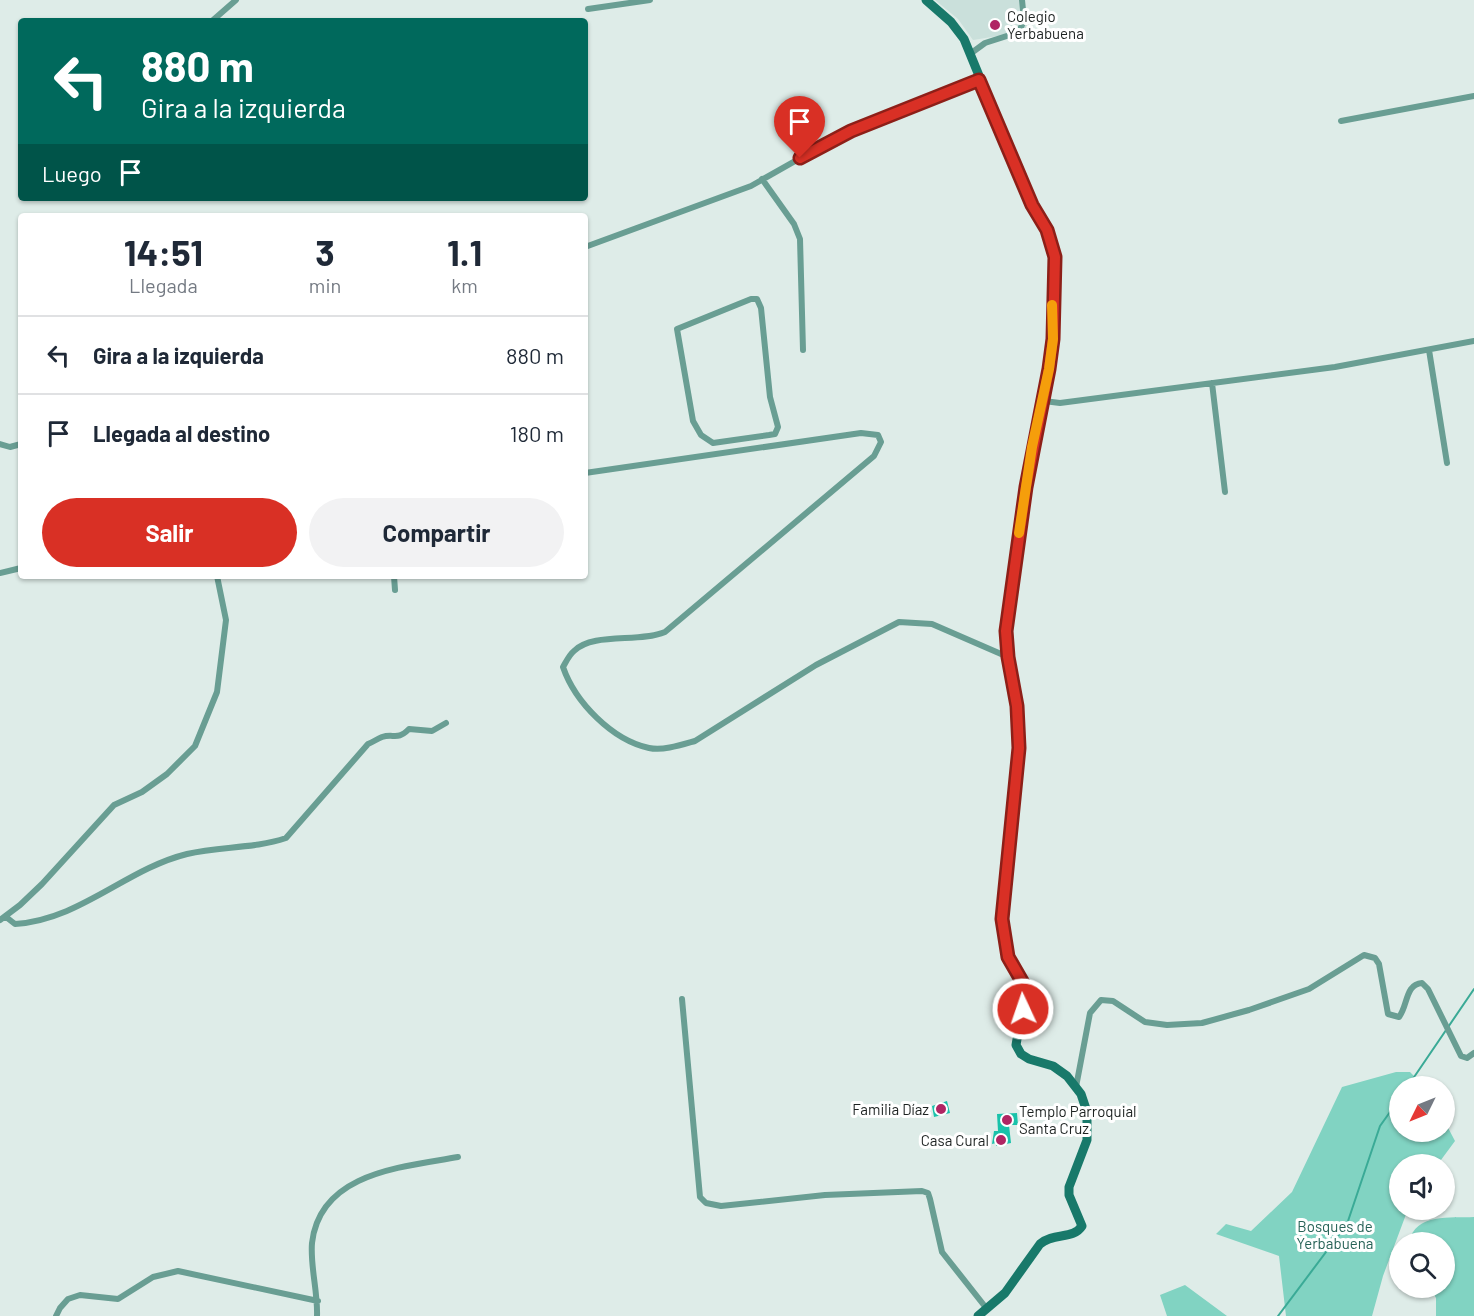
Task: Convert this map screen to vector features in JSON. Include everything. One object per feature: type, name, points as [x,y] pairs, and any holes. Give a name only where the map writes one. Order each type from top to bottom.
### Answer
[{"type":"street","points":[[215,18],[236,0]]},
{"type":"street","points":[[588,9],[650,0]]},
{"type":"street","points":[[926,0],[958,30],[1032,205],[1052,244],[1055,257],[1053,339],[1044,401],[1032,447],[1011,582],[1006,631],[1017,706],[1019,757],[1002,919],[1008,957],[1023,983],[1025,994],[1016,1045],[1021,1054],[1029,1059],[1053,1066],[1067,1076],[1081,1094],[1087,1112],[1087,1140],[1069,1187],[1069,1195],[1082,1226],[1072,1234],[1048,1237],[1040,1244],[1017,1278],[978,1316]]},
{"type":"street","points":[[970,54],[985,43],[1019,32],[1024,20],[1022,0]]},
{"type":"street","points":[[588,246],[719,198],[762,179],[834,139],[979,80]]},
{"type":"street","points":[[1341,121],[1474,96]]},
{"type":"street","points":[[762,179],[794,224],[800,239],[803,350]]},
{"type":"street","points":[[751,299],[757,299],[761,308],[770,397],[778,427],[775,434],[732,440],[713,443],[706,440],[696,428],[678,329],[751,299]]},
{"type":"street","points":[[1044,401],[1060,403],[1335,367],[1474,341]]},
{"type":"street","points":[[1429,350],[1447,463]]},
{"type":"street","points":[[1212,383],[1226,492]]},
{"type":"street","points":[[588,473],[733,450],[872,433],[878,435],[880,442],[874,456],[665,632],[651,638],[597,640],[573,651],[563,667],[569,683],[591,710],[625,740],[651,748],[674,747],[695,741],[816,665],[899,622],[932,624],[1008,657]]},
{"type":"street","points":[[732,440],[733,450]]},
{"type":"street","points":[[0,444],[10,447],[18,445]]},
{"type":"street","points":[[0,573],[18,569]]},
{"type":"street","points":[[218,579],[226,620],[217,692],[195,746],[167,774],[142,792],[114,805],[42,884],[3,919],[15,924],[36,923],[85,904],[162,862],[188,854],[273,843],[286,838],[368,744],[384,736],[395,738],[410,729],[432,732],[446,723]]},
{"type":"street","points":[[394,579],[395,590]]},
{"type":"street","points":[[1076,1087],[1090,1012],[1101,1000],[1113,1002],[1145,1022],[1167,1025],[1202,1023],[1249,1010],[1309,989],[1364,955],[1375,958],[1379,964],[1388,1014],[1397,1018],[1402,1015],[1411,987],[1422,983],[1428,989],[1450,1030],[1461,1056],[1474,1064]]},
{"type":"street","points":[[682,999],[700,1197],[706,1203],[721,1206],[825,1195],[922,1191],[928,1194],[930,1199],[942,1252],[987,1309]]},
{"type":"street","points":[[1467,1058],[1474,1053]]},
{"type":"street","points":[[317,1316],[318,1301],[312,1244],[320,1214],[329,1201],[343,1189],[389,1169],[458,1157]]},
{"type":"street","points":[[57,1316],[60,1308],[68,1299],[80,1295],[118,1299],[153,1277],[178,1271],[318,1301]]},
{"type":"shaded area","name":"Colegio Yerbabuena","points":[[935,0],[1024,0],[1028,31],[973,40],[958,19]]},
{"type":"green space","name":"Bosques de Yerbabuena","points":[[1396,1072],[1410,1072],[1414,1076],[1389,1076],[1389,1142],[1454,1142],[1445,1154],[1389,1154],[1389,1220],[1404,1220],[1399,1232],[1389,1232],[1389,1260],[1372,1316],[1286,1316],[1279,1256],[1216,1234],[1226,1224],[1251,1231],[1292,1192],[1342,1087]]},
{"type":"green space","name":"Bosques de Yerbabuena","points":[[1474,1217],[1474,1316],[1436,1316],[1436,1298],[1455,1298],[1455,1232],[1414,1232],[1418,1226],[1426,1222],[1455,1220],[1455,1218]]},
{"type":"green space","points":[[1185,1285],[1227,1316],[1167,1316],[1160,1295]]},
{"type":"building","name":"Familia Díaz","points":[[947,1101],[950,1113],[934,1117],[932,1106]]},
{"type":"building","points":[[1017,1113],[1018,1125],[1009,1125],[1011,1143],[996,1146],[996,1143],[992,1144],[994,1131],[998,1131],[997,1114]]},
{"type":"waterway","points":[[1415,1076],[1474,989]]},
{"type":"waterway","points":[[1278,1316],[1347,1224],[1380,1126],[1389,1113]]},
{"type":"slow traffic","points":[[1019,533],[1032,447],[1044,401],[1049,369],[1053,339],[1052,305]]},
{"type":"place","name":"Colegio Yerbabuena","points":[[995,25]]},
{"type":"place","name":"Familia Díaz","points":[[941,1109]]},
{"type":"place","name":"Templo Parroquial Santa Cruz","points":[[1007,1120]]},
{"type":"place","name":"Casa Cural","points":[[1001,1140]]},
{"type":"route","points":[[800,158],[834,139],[887,115],[979,80],[1032,205],[1047,230],[1052,244],[1055,257],[1053,339],[1044,401],[1032,447],[1011,582],[1006,631],[1017,706],[1019,766],[1002,919],[1008,957],[1023,983],[1025,994],[1023,1009]]}]
